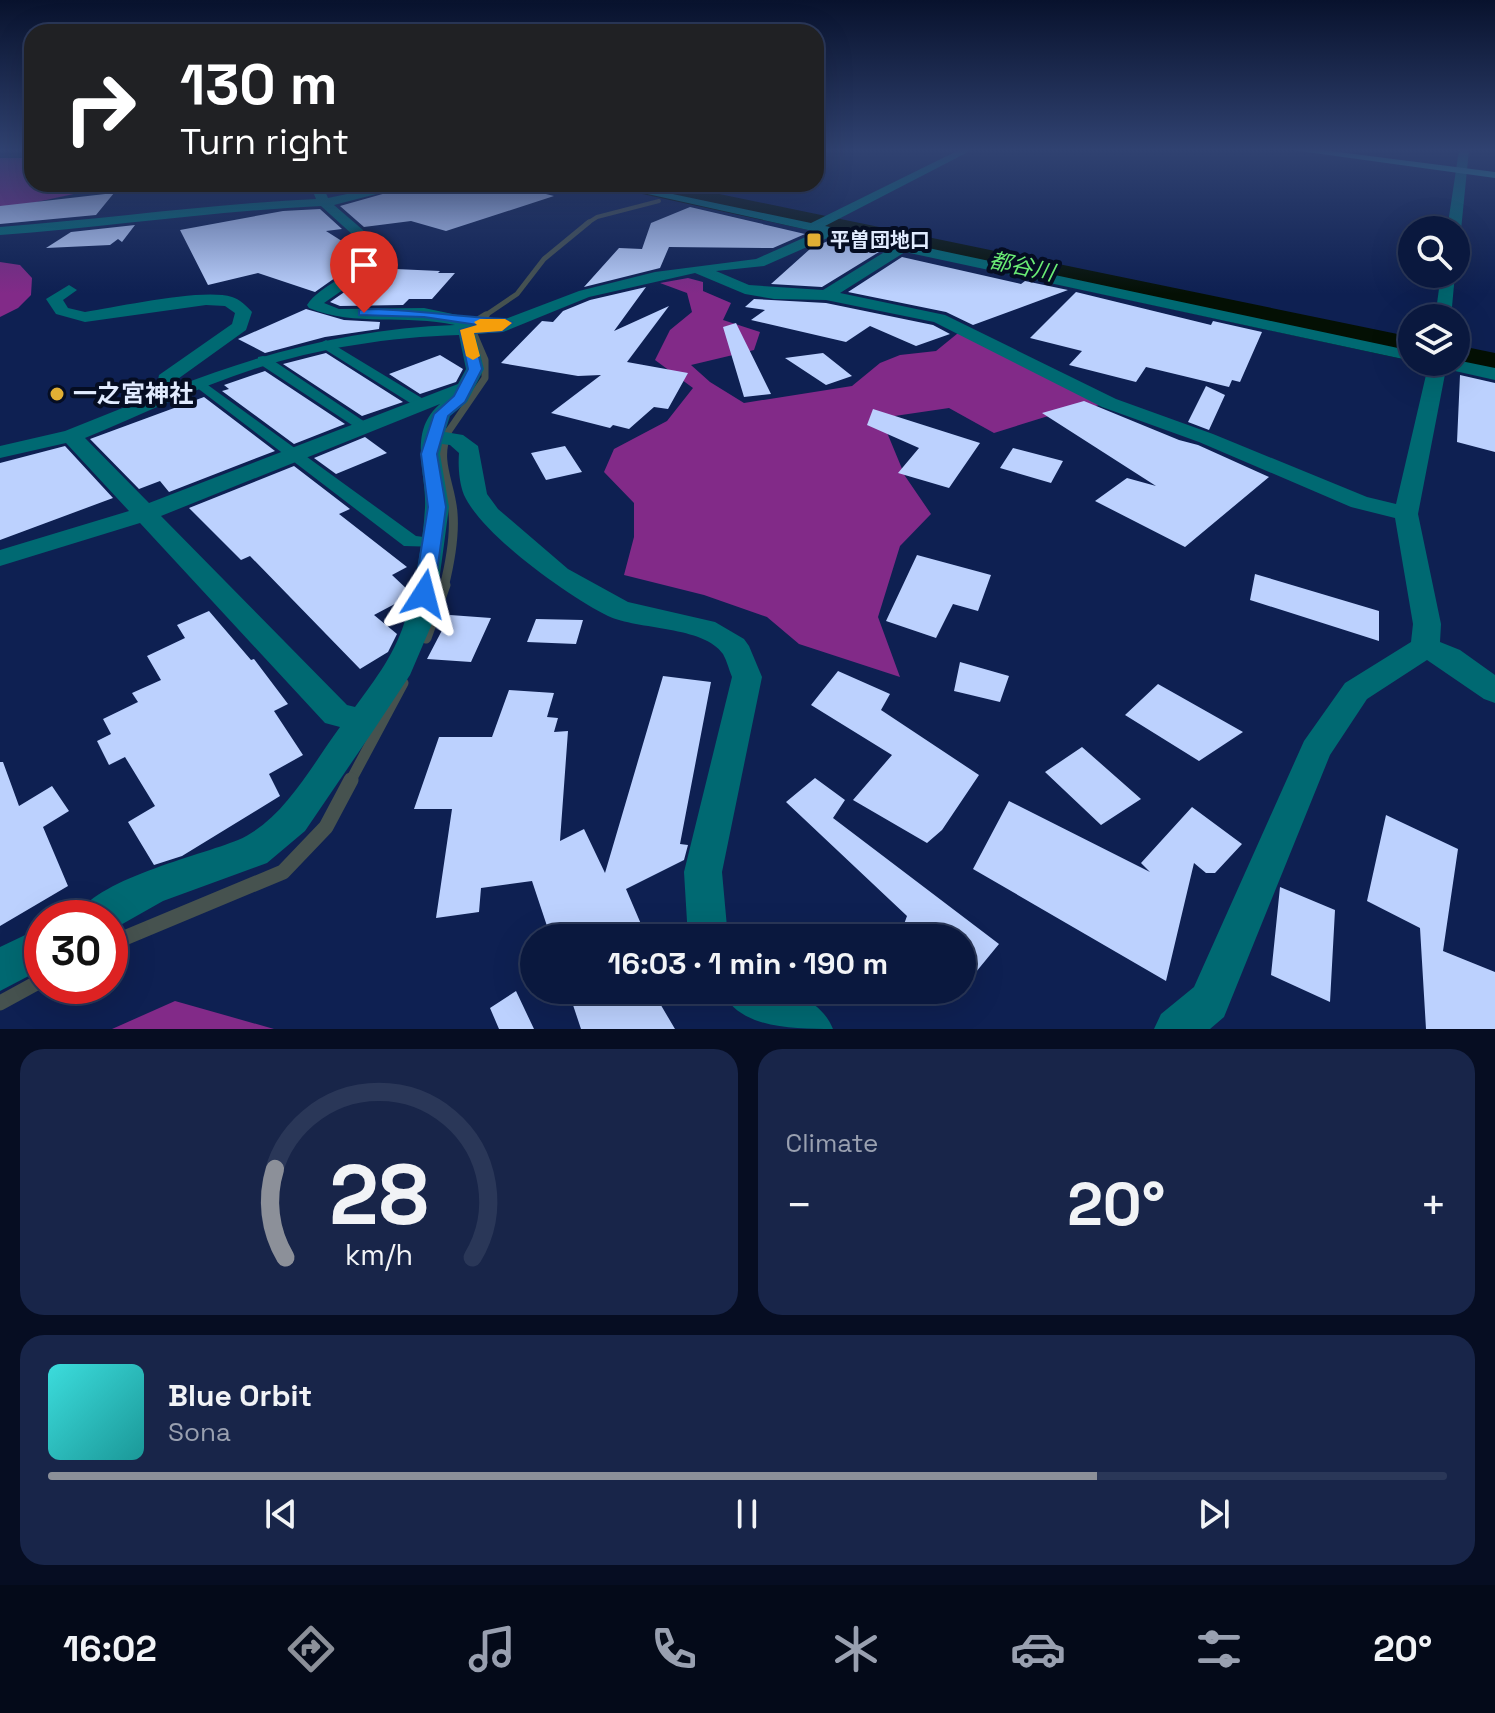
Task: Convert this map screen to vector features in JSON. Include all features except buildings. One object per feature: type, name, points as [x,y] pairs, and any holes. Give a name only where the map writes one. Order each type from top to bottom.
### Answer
[{"type":"street","points":[[321,198],[322,203],[360,231],[369,256],[362,270],[319,299],[315,305],[321,310],[337,314],[424,313],[460,321],[505,323]]},
{"type":"street","points":[[0,231],[105,223],[210,208],[322,203],[357,198]]},
{"type":"street","points":[[678,198],[1398,353]]},
{"type":"street","points":[[0,452],[71,436],[263,360],[326,344],[419,331],[497,328],[584,294],[697,268],[759,263],[875,198]]},
{"type":"street","points":[[826,295],[903,247]]},
{"type":"street","points":[[697,268],[745,289],[774,294],[826,295],[939,318],[1109,403],[1206,438],[1359,502],[1406,514]]},
{"type":"street","points":[[69,290],[54,299],[62,311],[85,317],[206,300],[229,301],[244,312],[240,326],[166,379],[164,400]]},
{"type":"street","points":[[128,901],[151,888],[254,851],[292,820],[395,675],[420,619],[432,543],[437,507],[429,454],[442,438],[441,414],[460,398],[475,369],[466,330]]},
{"type":"street","points":[[1470,369],[1495,374]]},
{"type":"street","points":[[1425,647],[1427,624],[1406,514],[1435,376]]},
{"type":"street","points":[[0,558],[146,513],[467,387]]},
{"type":"street","points":[[71,436],[336,714],[362,722]]},
{"type":"street","points":[[442,438],[470,451],[469,468],[476,495],[490,514],[559,575],[592,597],[620,610],[705,629],[734,646],[747,677],[703,872],[707,924]]},
{"type":"street","points":[[1425,647],[1450,658],[1495,691]]},
{"type":"street","points":[[1176,1029],[1209,1002],[1316,750],[1356,691],[1425,647]]},
{"type":"street","points":[[0,970],[24,957]]},
{"type":"street","points":[[767,1004],[811,1029]]},
{"type":"lane","points":[[326,344],[420,403]]},
{"type":"lane","points":[[263,360],[363,426]]},
{"type":"lane","points":[[201,384],[411,542],[432,543]]},
{"type":"shaded area","points":[[0,198],[55,198],[0,210]]},
{"type":"shaded area","points":[[0,262],[20,265],[32,278],[31,295],[18,308],[0,317]]},
{"type":"shaded area","points":[[688,278],[703,282],[703,291],[731,303],[723,320],[760,332],[754,350],[691,365],[710,382],[744,403],[852,386],[880,363],[900,355],[936,351],[963,329],[1109,403],[1045,417],[994,433],[949,408],[881,418],[905,476],[931,514],[900,546],[878,617],[900,677],[799,644],[767,617],[704,595],[624,575],[634,537],[634,503],[604,472],[614,449],[667,421],[693,388],[655,360],[670,330],[692,312],[687,293],[660,283]]},
{"type":"shaded area","points":[[175,1001],[274,1029],[112,1029]]},
{"type":"waterway","name":"都谷川","points":[[699,198],[1398,346]]},
{"type":"waterway","points":[[589,222],[597,217],[659,201]]},
{"type":"waterway","points":[[485,315],[517,294],[544,259],[589,222]]},
{"type":"waterway","points":[[447,434],[485,378],[485,360],[470,325],[485,315]]},
{"type":"waterway","name":"都谷川","points":[[1470,361],[1495,366]]},
{"type":"waterway","points":[[444,587],[453,532],[452,502],[443,463],[447,434]]},
{"type":"waterway","points":[[426,638],[445,585]]},
{"type":"waterway","points":[[350,782],[403,683]]},
{"type":"waterway","points":[[128,937],[283,872],[326,827],[351,780]]},
{"type":"waterway","points":[[0,1003],[24,990]]},
{"type":"slow traffic","points":[[473,356],[466,330],[497,328],[505,323],[480,322]]},
{"type":"place","name":"平曽団地口","points":[[814,240]]},
{"type":"place","name":"一之宮神社","points":[[57,394]]},
{"type":"route","points":[[364,313],[424,313],[460,321],[505,323],[497,328],[466,330],[475,369],[460,398],[441,414],[433,437],[429,454],[437,507],[424,594]]}]
